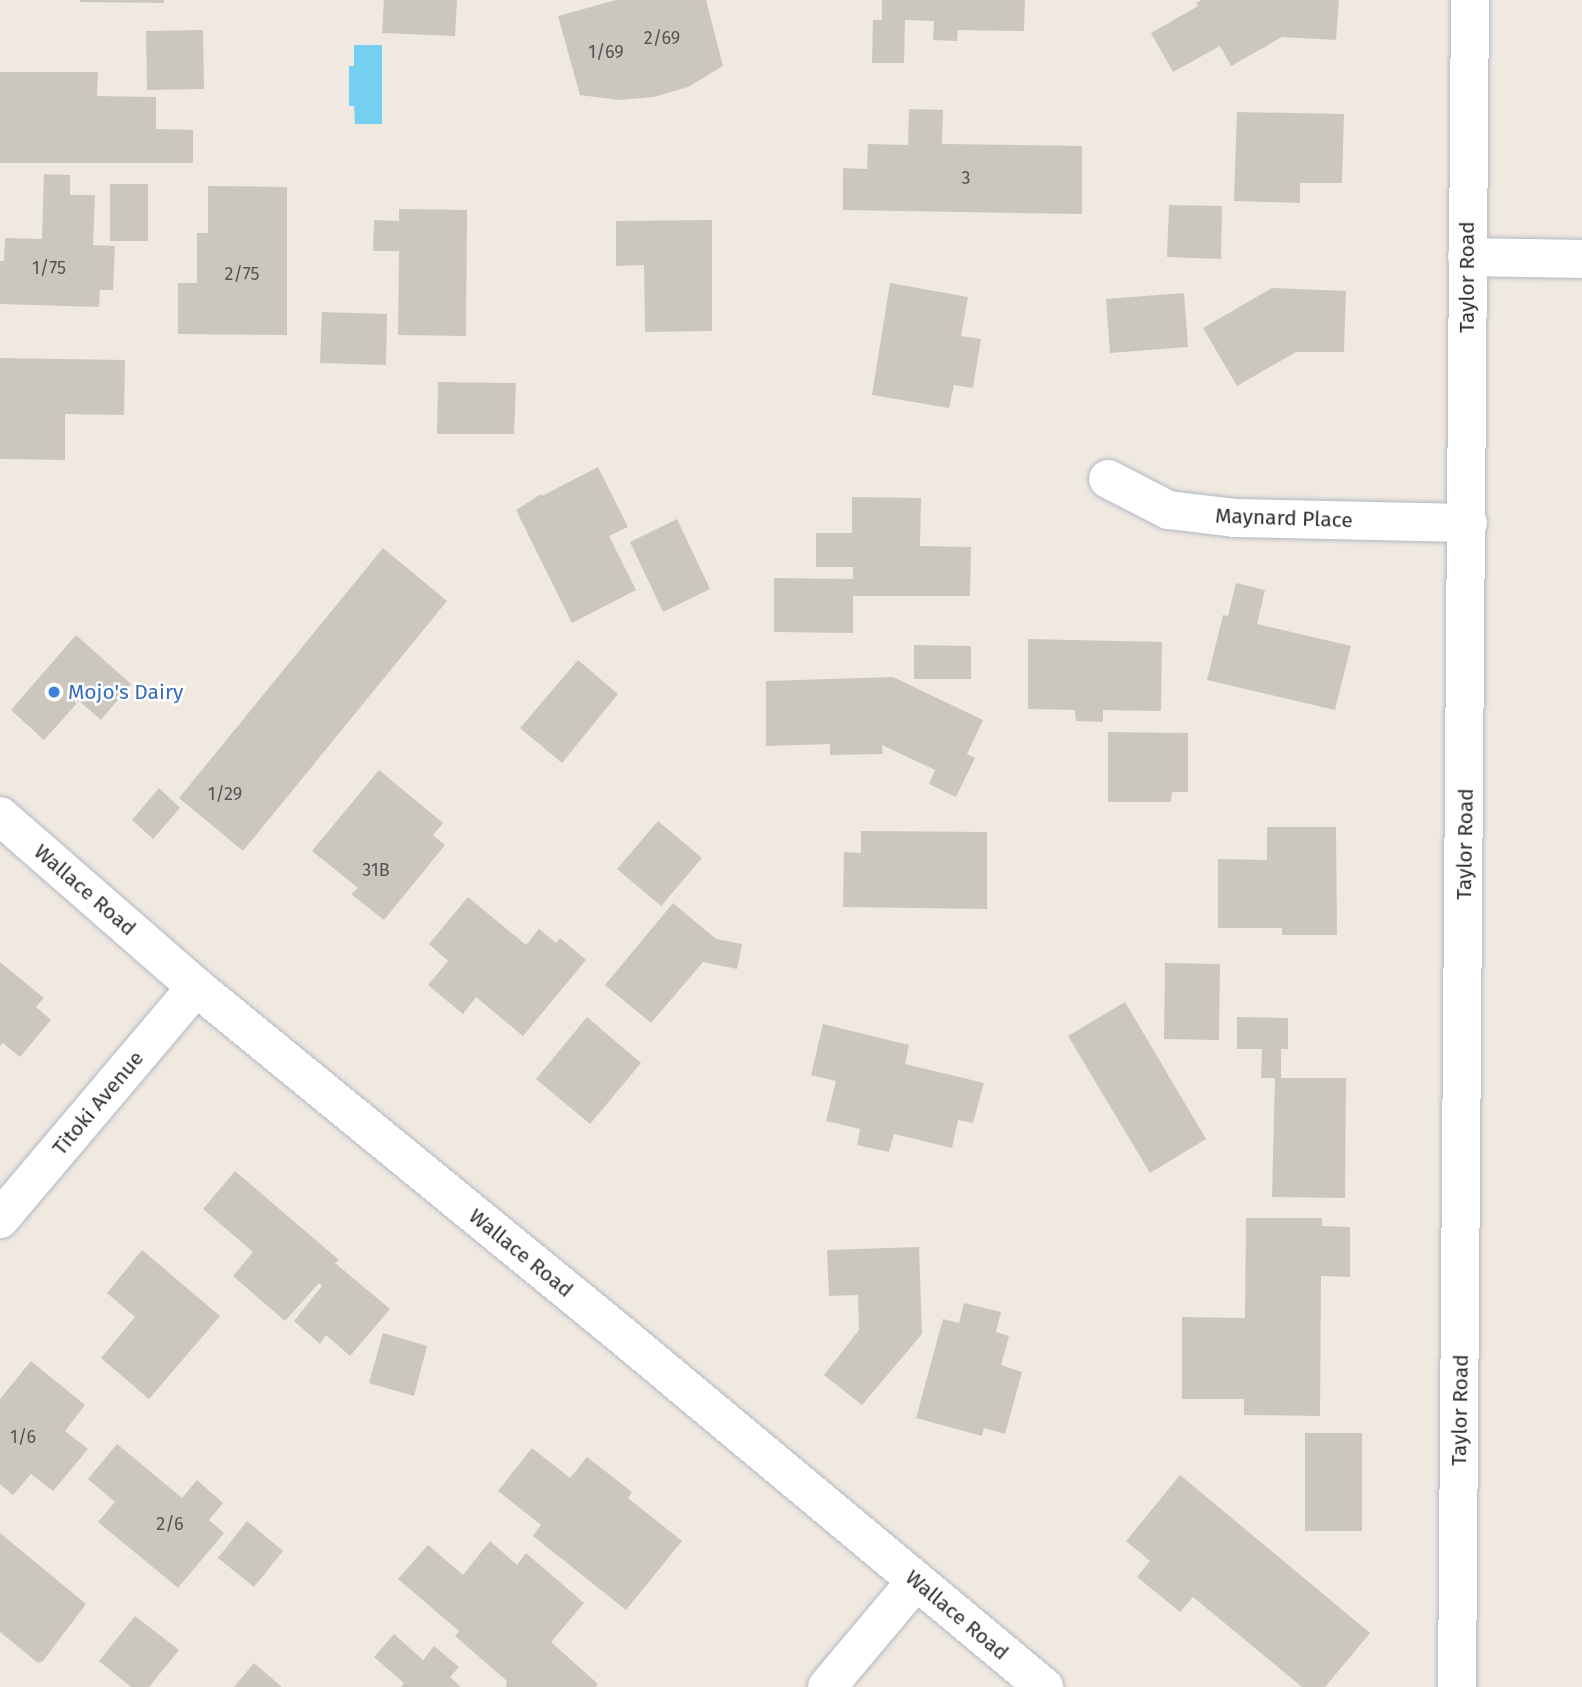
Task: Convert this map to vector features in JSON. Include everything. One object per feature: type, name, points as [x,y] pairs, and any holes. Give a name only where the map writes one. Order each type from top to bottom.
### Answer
[{"type":"street","name":"Taylor Road","points":[[1457,1687],[1470,0]]},
{"type":"street","points":[[1467,257],[1582,259]]},
{"type":"street","name":"Maynard Place","points":[[1108,479],[1168,510],[1235,519],[1468,523]]},
{"type":"street","name":"Wallace Road","points":[[0,816],[196,987],[1044,1687]]},
{"type":"street","name":"Titoki Avenue","points":[[0,1219],[196,987]]},
{"type":"street","points":[[827,1687],[916,1581]]},
{"type":"water","points":[[354,45],[382,45],[382,124],[355,124],[354,106],[349,106],[349,66],[354,66]]},
{"type":"building","points":[[164,0],[164,3],[80,2]]},
{"type":"building","points":[[384,0],[457,0],[455,36],[382,33]]},
{"type":"building","points":[[616,0],[706,0],[723,66],[688,87],[654,97],[619,100],[580,95],[558,16]]},
{"type":"building","points":[[882,0],[1025,0],[1024,31],[958,30],[957,41],[933,40],[934,21],[905,20],[904,63],[872,63],[873,20],[882,20]]},
{"type":"building","points":[[1201,0],[1339,0],[1336,40],[1282,37],[1231,66],[1220,46],[1173,72],[1151,33],[1198,6],[1196,3]]},
{"type":"building","points":[[203,30],[204,89],[147,90],[146,31]]},
{"type":"building","points":[[0,72],[98,72],[97,96],[156,97],[156,129],[193,130],[193,163],[0,163]]},
{"type":"building","points":[[909,109],[943,110],[942,144],[1082,146],[1082,214],[843,210],[843,168],[867,169],[868,144],[908,145]]},
{"type":"building","points":[[1237,112],[1344,114],[1342,183],[1300,183],[1300,203],[1234,201]]},
{"type":"building","points":[[44,174],[70,175],[70,195],[95,195],[93,245],[115,246],[113,290],[100,290],[99,307],[0,304],[0,261],[4,261],[5,238],[42,239]]},
{"type":"building","points":[[110,184],[148,184],[148,241],[110,241]]},
{"type":"building","points":[[208,186],[287,187],[287,335],[178,334],[178,283],[197,283],[197,233],[208,233]]},
{"type":"building","points":[[1169,205],[1222,206],[1221,259],[1167,257]]},
{"type":"building","points":[[399,209],[467,210],[466,336],[398,335],[399,251],[373,251],[374,220],[399,221]]},
{"type":"building","points":[[712,220],[712,331],[645,332],[644,265],[616,266],[616,221]]},
{"type":"building","points":[[890,283],[968,297],[961,336],[981,339],[973,388],[954,385],[949,408],[872,395]]},
{"type":"building","points":[[1272,288],[1346,291],[1344,352],[1296,352],[1237,386],[1203,328]]},
{"type":"building","points":[[1184,293],[1188,347],[1110,353],[1106,299]]},
{"type":"building","points":[[322,312],[387,314],[386,365],[320,363]]},
{"type":"building","points":[[0,358],[125,360],[124,415],[65,414],[65,460],[0,459]]},
{"type":"building","points":[[438,382],[516,383],[514,434],[437,434]]},
{"type":"building","points":[[598,467],[628,527],[609,536],[636,590],[572,623],[516,510],[541,494],[542,496]]},
{"type":"building","points":[[852,497],[921,498],[920,546],[971,547],[970,596],[853,596],[853,633],[774,632],[774,578],[853,579],[853,567],[816,567],[816,533],[852,533]]},
{"type":"building","points":[[677,519],[710,589],[663,612],[630,542]]},
{"type":"building","points":[[383,548],[447,601],[243,851],[179,798]]},
{"type":"building","points":[[1236,583],[1265,590],[1257,624],[1351,646],[1335,710],[1207,680],[1223,615],[1228,616]]},
{"type":"building","points":[[76,635],[131,684],[101,720],[79,701],[44,740],[11,710]]},
{"type":"building","points":[[1028,639],[1162,642],[1161,711],[1103,710],[1103,722],[1076,721],[1075,710],[1028,709]]},
{"type":"building","points":[[914,645],[971,646],[971,679],[914,679]]},
{"type":"building","points":[[578,660],[618,694],[562,763],[520,728]]},
{"type":"building","points":[[893,677],[983,720],[967,754],[975,758],[956,797],[929,784],[935,770],[882,745],[883,754],[830,755],[830,744],[766,746],[766,681]]},
{"type":"building","points":[[1108,732],[1188,733],[1188,792],[1172,792],[1171,802],[1108,802]]},
{"type":"building","points":[[379,770],[443,823],[433,835],[445,845],[384,920],[351,894],[358,888],[312,851]]},
{"type":"building","points":[[159,788],[180,808],[153,839],[132,820]]},
{"type":"building","points":[[658,821],[702,858],[661,906],[617,869]]},
{"type":"building","points":[[1267,827],[1336,827],[1337,935],[1282,935],[1282,928],[1218,928],[1218,859],[1267,860]]},
{"type":"building","points":[[861,831],[987,832],[987,909],[843,907],[844,852],[861,853]]},
{"type":"building","points":[[468,897],[526,945],[539,929],[556,943],[560,938],[586,960],[523,1036],[476,997],[463,1014],[428,985],[448,961],[429,944]]},
{"type":"building","points":[[673,903],[716,939],[742,944],[737,969],[703,962],[651,1023],[605,985]]},
{"type":"building","points":[[0,962],[44,998],[36,1007],[51,1020],[20,1057],[3,1043],[0,1046]]},
{"type":"building","points":[[1165,963],[1220,964],[1219,1040],[1164,1039]]},
{"type":"building","points":[[1125,1002],[1206,1139],[1150,1173],[1068,1036]]},
{"type":"building","points":[[587,1017],[641,1063],[590,1124],[536,1079]]},
{"type":"building","points":[[1237,1017],[1288,1018],[1288,1049],[1281,1049],[1281,1078],[1346,1078],[1345,1198],[1272,1197],[1275,1078],[1261,1078],[1262,1049],[1237,1049]]},
{"type":"building","points":[[823,1024],[909,1045],[905,1064],[984,1083],[973,1123],[958,1120],[952,1148],[894,1134],[889,1152],[857,1145],[860,1129],[826,1121],[836,1081],[811,1075]]},
{"type":"building","points":[[235,1171],[339,1260],[335,1263],[390,1309],[350,1356],[326,1335],[320,1344],[294,1321],[322,1286],[319,1283],[285,1321],[233,1276],[253,1252],[203,1209]]},
{"type":"building","points":[[1246,1218],[1322,1218],[1322,1226],[1350,1227],[1350,1277],[1321,1276],[1320,1416],[1244,1415],[1244,1399],[1182,1399],[1182,1317],[1245,1318]]},
{"type":"building","points":[[919,1247],[922,1334],[862,1405],[824,1375],[859,1330],[858,1295],[829,1296],[827,1250]]},
{"type":"building","points":[[142,1250],[220,1316],[149,1399],[101,1358],[135,1317],[107,1293]]},
{"type":"building","points":[[964,1303],[1001,1312],[996,1332],[1009,1336],[1001,1365],[1022,1372],[1005,1434],[984,1428],[982,1436],[916,1418],[943,1319],[959,1323]]},
{"type":"building","points":[[383,1333],[427,1346],[414,1396],[369,1383]]},
{"type":"building","points":[[31,1361],[85,1405],[65,1431],[88,1449],[53,1491],[31,1474],[13,1495],[0,1484],[0,1399]]},
{"type":"building","points":[[1305,1433],[1362,1433],[1362,1531],[1305,1531]]},
{"type":"building","points":[[117,1444],[182,1498],[197,1480],[223,1503],[209,1520],[224,1533],[178,1588],[98,1522],[115,1502],[88,1479]]},
{"type":"building","points":[[532,1448],[570,1478],[587,1457],[632,1492],[628,1498],[682,1541],[626,1610],[533,1536],[541,1525],[498,1491]]},
{"type":"building","points":[[1180,1475],[1370,1633],[1325,1687],[1302,1687],[1193,1597],[1180,1612],[1137,1577],[1150,1561],[1126,1541]]},
{"type":"building","points":[[247,1521],[283,1551],[254,1587],[218,1558]]},
{"type":"building","points":[[0,1533],[86,1604],[43,1661],[38,1663],[0,1632]]},
{"type":"building","points":[[490,1541],[517,1565],[526,1553],[584,1603],[551,1642],[598,1684],[595,1687],[506,1687],[507,1681],[455,1636],[459,1631],[398,1579],[428,1545],[463,1575]]},
{"type":"building","points":[[135,1616],[179,1650],[149,1687],[131,1687],[99,1661]]},
{"type":"building","points":[[394,1634],[423,1660],[434,1646],[459,1667],[450,1677],[461,1687],[401,1687],[404,1683],[374,1657]]},
{"type":"building","points":[[254,1663],[282,1687],[234,1687]]},
{"type":"place","name":"Mojo's Dairy","points":[[54,692]]}]
